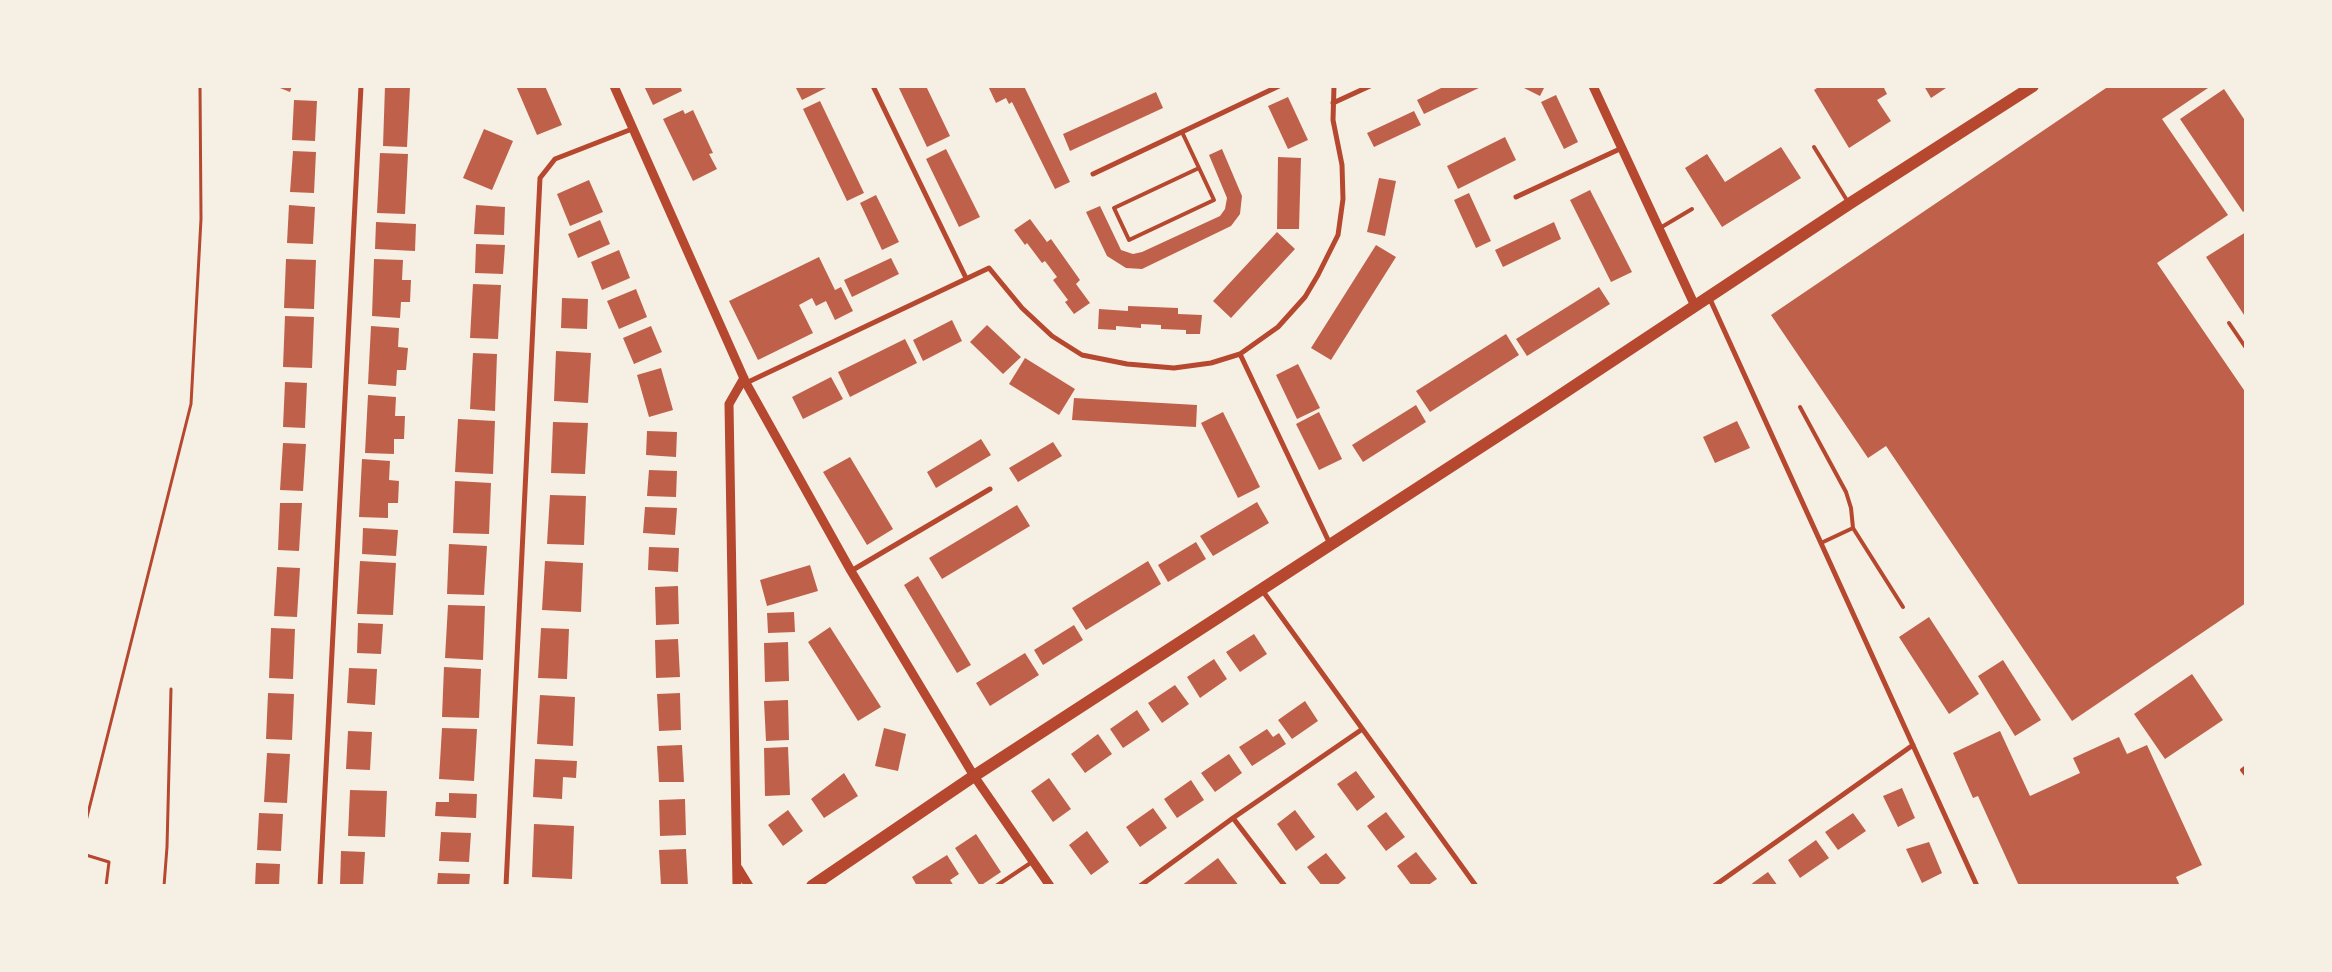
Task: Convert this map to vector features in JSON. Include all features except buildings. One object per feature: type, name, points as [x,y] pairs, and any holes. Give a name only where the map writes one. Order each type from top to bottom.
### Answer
[{"type":"main road","points":[[812,886],[974,776],[1849,204],[2033,86]]},
{"type":"street","points":[[320,886],[361,86]]},
{"type":"street","points":[[614,86],[745,380],[851,571],[974,776],[1050,886]]},
{"type":"street","points":[[873,86],[966,278]]},
{"type":"street","points":[[1093,174],[1279,86]]},
{"type":"street","points":[[737,886],[729,404],[745,380],[989,268],[1022,308],[1052,336],[1082,355],[1127,364],[1174,368],[1211,363],[1240,354],[1278,327],[1305,297],[1338,235],[1343,199],[1342,165],[1333,120],[1334,86]]},
{"type":"street","points":[[1333,103],[1370,86]]},
{"type":"street","points":[[1593,86],[1695,306]]},
{"type":"street","points":[[506,886],[540,178],[554,159],[632,129]]},
{"type":"street","points":[[1516,197],[1622,148]]},
{"type":"street","points":[[1708,297],[1977,886]]},
{"type":"street","points":[[1240,354],[1330,544]]},
{"type":"street","points":[[851,571],[990,489]]},
{"type":"street","points":[[1261,590],[1476,886]]},
{"type":"street","points":[[1140,886],[1233,818],[1361,730]]},
{"type":"street","points":[[1714,886],[1913,745]]},
{"type":"street","points":[[1233,818],[1285,886]]},
{"type":"street","points":[[738,867],[749,886]]},
{"type":"lane","points":[[1182,132],[1199,168],[1214,200],[1129,240],[1114,208],[1199,168]]},
{"type":"lane","points":[[1814,147],[1849,204]]},
{"type":"lane","points":[[1660,228],[1692,209]]},
{"type":"lane","points":[[2230,323],[2246,348]]},
{"type":"lane","points":[[1800,407],[1846,492],[1851,508],[1853,528],[1903,607]]},
{"type":"lane","points":[[1821,543],[1853,528]]},
{"type":"lane","points":[[2246,767],[2242,770],[2246,775]]},
{"type":"lane","points":[[996,886],[1032,862]]},
{"type":"path","points":[[86,821],[191,404],[200,219],[200,86]]},
{"type":"path","points":[[164,886],[167,848],[170,689]]},
{"type":"path","points":[[86,855],[109,862],[106,886]]}]
